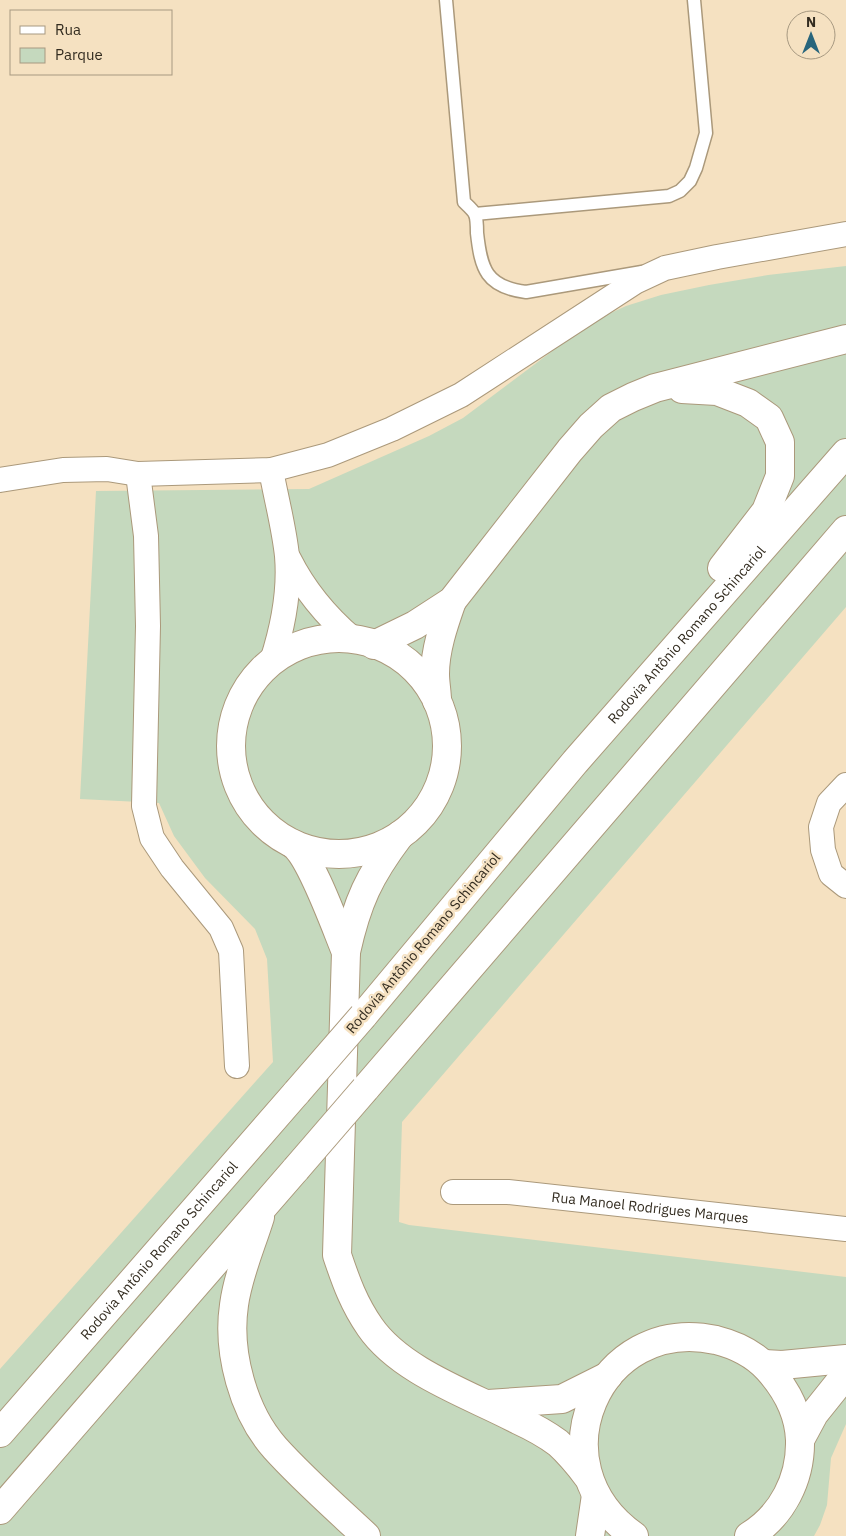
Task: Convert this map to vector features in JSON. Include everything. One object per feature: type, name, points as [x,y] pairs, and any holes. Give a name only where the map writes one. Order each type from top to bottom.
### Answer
[{"type":"main road","points":[[437,701],[435,673],[439,645],[452,601],[570,450],[591,426],[611,408],[656,388],[846,339]]},
{"type":"main road","points":[[575,762],[659,649],[766,511],[780,476],[780,442],[769,418],[748,403],[717,391],[656,388]]},
{"type":"main road","name":"Rodovia Antônio Romano Schincariol","points":[[0,1434],[363,1016],[575,762],[846,453]]},
{"type":"main road","points":[[0,1510],[846,530]]},
{"type":"main road","points":[[363,642],[416,625],[452,601]]},
{"type":"main road","points":[[293,844],[329,854],[348,854],[366,851],[400,835],[416,822],[430,805],[440,785],[446,765],[447,743],[444,722],[437,701],[426,683],[411,666],[394,654],[363,642],[331,639],[310,643],[289,651],[272,661],[246,691],[237,709],[232,728],[230,748],[238,787],[260,821],[300,849],[314,876],[346,952]]},
{"type":"main road","points":[[400,835],[380,861],[364,890],[353,920],[346,952],[337,1255],[350,1294],[371,1329],[400,1358],[435,1380],[488,1404],[557,1442],[573,1458],[607,1512],[621,1527],[634,1536]]},
{"type":"main road","points":[[264,1206],[241,1276],[234,1305],[232,1337],[236,1366],[245,1398],[258,1424],[274,1447],[366,1536]]},
{"type":"main road","points":[[590,1536],[592,1486],[584,1456],[584,1435],[588,1414],[596,1394],[608,1376],[623,1361],[642,1349],[662,1342],[683,1338],[705,1338],[726,1343],[746,1351],[764,1364],[790,1398],[797,1419],[800,1440],[799,1461],[794,1482],[785,1501],[772,1518],[749,1536]]},
{"type":"main road","points":[[764,1364],[782,1365],[846,1359]]},
{"type":"main road","points":[[800,1440],[814,1414],[828,1394],[846,1374]]},
{"type":"main road","points":[[488,1404],[562,1398],[608,1376]]},
{"type":"street","points":[[0,480],[63,470],[107,469],[138,474],[271,470],[328,455],[392,429],[460,395],[635,282],[665,268],[846,234]]},
{"type":"street","points":[[271,470],[287,556],[288,582],[280,636],[272,661]]},
{"type":"street","points":[[138,474],[146,536],[148,626],[144,806],[152,838],[172,868],[221,928],[231,951],[237,1066]]},
{"type":"street","points":[[287,556],[299,579],[315,602],[333,622],[363,642]]},
{"type":"street","points":[[846,785],[830,803],[821,827],[823,850],[831,874],[846,886]]},
{"type":"street","name":"Rua Manoel Rodrigues Marques","points":[[453,1192],[508,1192],[846,1229]]},
{"type":"lane","points":[[446,0],[464,202],[475,214],[480,256],[483,267],[490,277],[500,286],[526,292],[665,268]]},
{"type":"lane","points":[[475,214],[669,196],[680,190],[690,181],[696,168],[706,133],[694,0]]},
{"type":"green space","points":[[846,266],[846,607],[402,1122],[399,1222],[409,1225],[846,1277],[846,1424],[831,1458],[827,1505],[814,1536],[0,1536],[0,1369],[273,1062],[267,959],[255,929],[205,878],[174,836],[159,803],[80,799],[96,491],[309,489],[429,436],[463,418],[591,322],[626,306],[661,295],[709,285],[768,275]]}]
